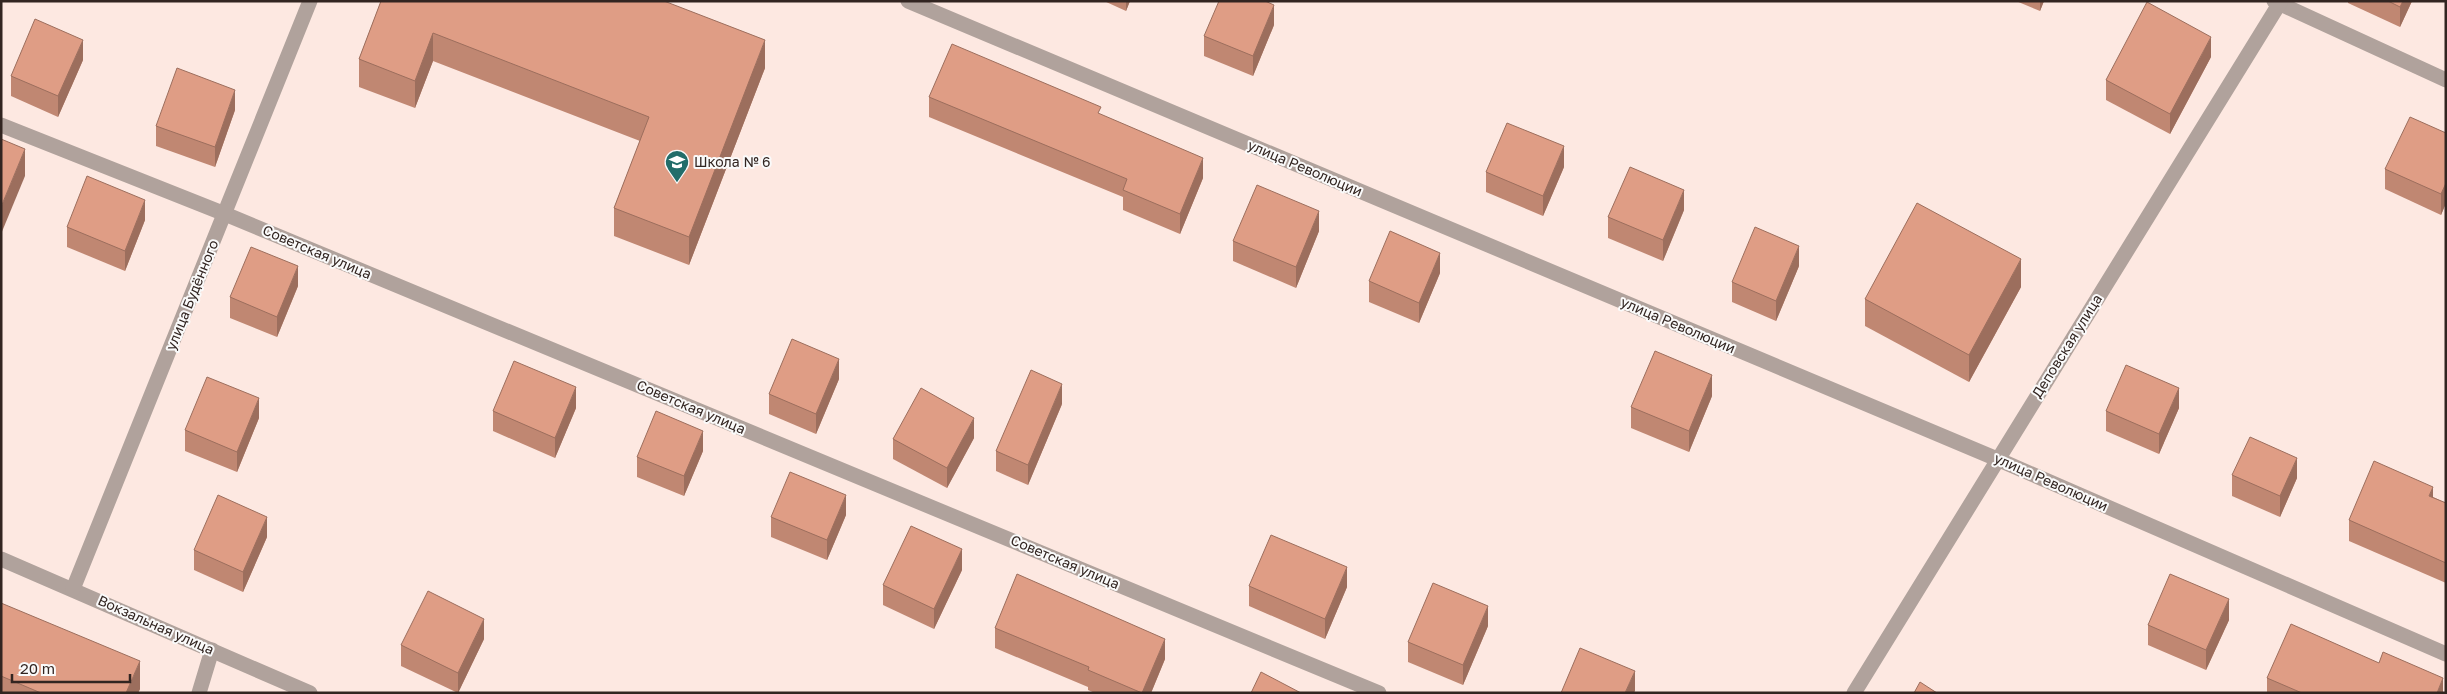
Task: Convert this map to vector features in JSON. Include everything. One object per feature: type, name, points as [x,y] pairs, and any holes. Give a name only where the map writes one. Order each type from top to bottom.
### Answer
[{"type":"street","name":"улица Будённого","points":[[73,589],[310,1]]},
{"type":"street","name":"улица Революции","points":[[908,1],[1997,459],[2446,654]]},
{"type":"street","name":"Деповская улица","points":[[1854,693],[2278,2]]},
{"type":"street","points":[[2278,2],[2446,80]]},
{"type":"street","name":"Советская улица","points":[[1,125],[225,214],[1379,693]]},
{"type":"street","name":"Вокзальная улица","points":[[1,559],[310,693]]},
{"type":"street","points":[[198,693],[212,650]]},
{"type":"building","name":"Школа № 6","points":[[381,1],[664,1],[765,40],[689,237],[614,208],[649,117],[433,33],[415,81],[359,59]]},
{"type":"building","points":[[1219,1],[1265,1],[1274,5],[1253,56],[1204,36]]},
{"type":"building","points":[[2388,1],[2403,1],[2400,7]]},
{"type":"building","points":[[2147,2],[2211,37],[2170,114],[2106,80]]},
{"type":"building","points":[[35,19],[83,40],[58,96],[11,76]]},
{"type":"building","points":[[952,44],[1101,107],[1098,113],[1203,158],[1180,214],[1123,190],[1127,179],[929,97]]},
{"type":"building","points":[[177,68],[235,90],[215,147],[156,126]]},
{"type":"building","points":[[2410,117],[2446,133],[2446,183],[2441,194],[2385,169]]},
{"type":"building","points":[[1507,123],[1564,146],[1543,196],[1486,172]]},
{"type":"building","points":[[1,139],[25,149],[1,207]]},
{"type":"building","points":[[1630,167],[1684,190],[1663,240],[1608,217]]},
{"type":"building","points":[[87,176],[145,200],[125,251],[67,227]]},
{"type":"building","points":[[1257,185],[1319,211],[1296,267],[1233,241]]},
{"type":"building","points":[[1917,203],[2021,259],[1969,355],[1865,299]]},
{"type":"building","points":[[1755,227],[1799,246],[1776,301],[1732,282]]},
{"type":"building","points":[[1390,231],[1440,253],[1419,303],[1369,281]]},
{"type":"building","points":[[251,247],[298,266],[277,317],[230,297]]},
{"type":"building","points":[[792,339],[839,359],[816,414],[769,394]]},
{"type":"building","points":[[1655,351],[1712,375],[1689,431],[1631,407]]},
{"type":"building","points":[[514,361],[576,387],[555,438],[493,411]]},
{"type":"building","points":[[2126,365],[2179,388],[2159,434],[2106,411]]},
{"type":"building","points":[[1031,370],[1062,384],[1028,465],[996,451]]},
{"type":"building","points":[[207,377],[259,398],[237,452],[185,430]]},
{"type":"building","points":[[921,388],[974,418],[947,468],[893,439]]},
{"type":"building","points":[[656,411],[703,431],[684,476],[637,457]]},
{"type":"building","points":[[2250,437],[2297,458],[2280,496],[2232,475]]},
{"type":"building","points":[[2374,461],[2433,487],[2429,496],[2446,503],[2446,563],[2349,520]]},
{"type":"building","points":[[790,472],[846,495],[827,540],[771,517]]},
{"type":"building","points":[[218,495],[267,517],[243,572],[194,550]]},
{"type":"building","points":[[911,526],[962,549],[934,609],[883,585]]},
{"type":"building","points":[[1271,535],[1347,567],[1325,619],[1249,586]]},
{"type":"building","points":[[1017,574],[1165,639],[1142,693],[1088,670],[1089,667],[995,628]]},
{"type":"building","points":[[2170,574],[2229,599],[2206,650],[2148,625]]},
{"type":"building","points":[[1433,583],[1488,606],[1463,665],[1408,642]]},
{"type":"building","points":[[428,591],[484,619],[458,673],[401,645]]},
{"type":"building","points":[[1,603],[140,661],[126,693],[41,693],[1,676]]},
{"type":"building","points":[[2291,624],[2379,663],[2383,652],[2443,678],[2437,693],[2302,693],[2267,678]]},
{"type":"building","points":[[1580,648],[1635,671],[1625,693],[1561,693]]},
{"type":"building","points":[[1261,672],[1301,693],[1251,693]]},
{"type":"building","points":[[1920,682],[1937,693],[1914,693]]},
{"type":"place","name":"Школа № 6","points":[[677,183]]}]
